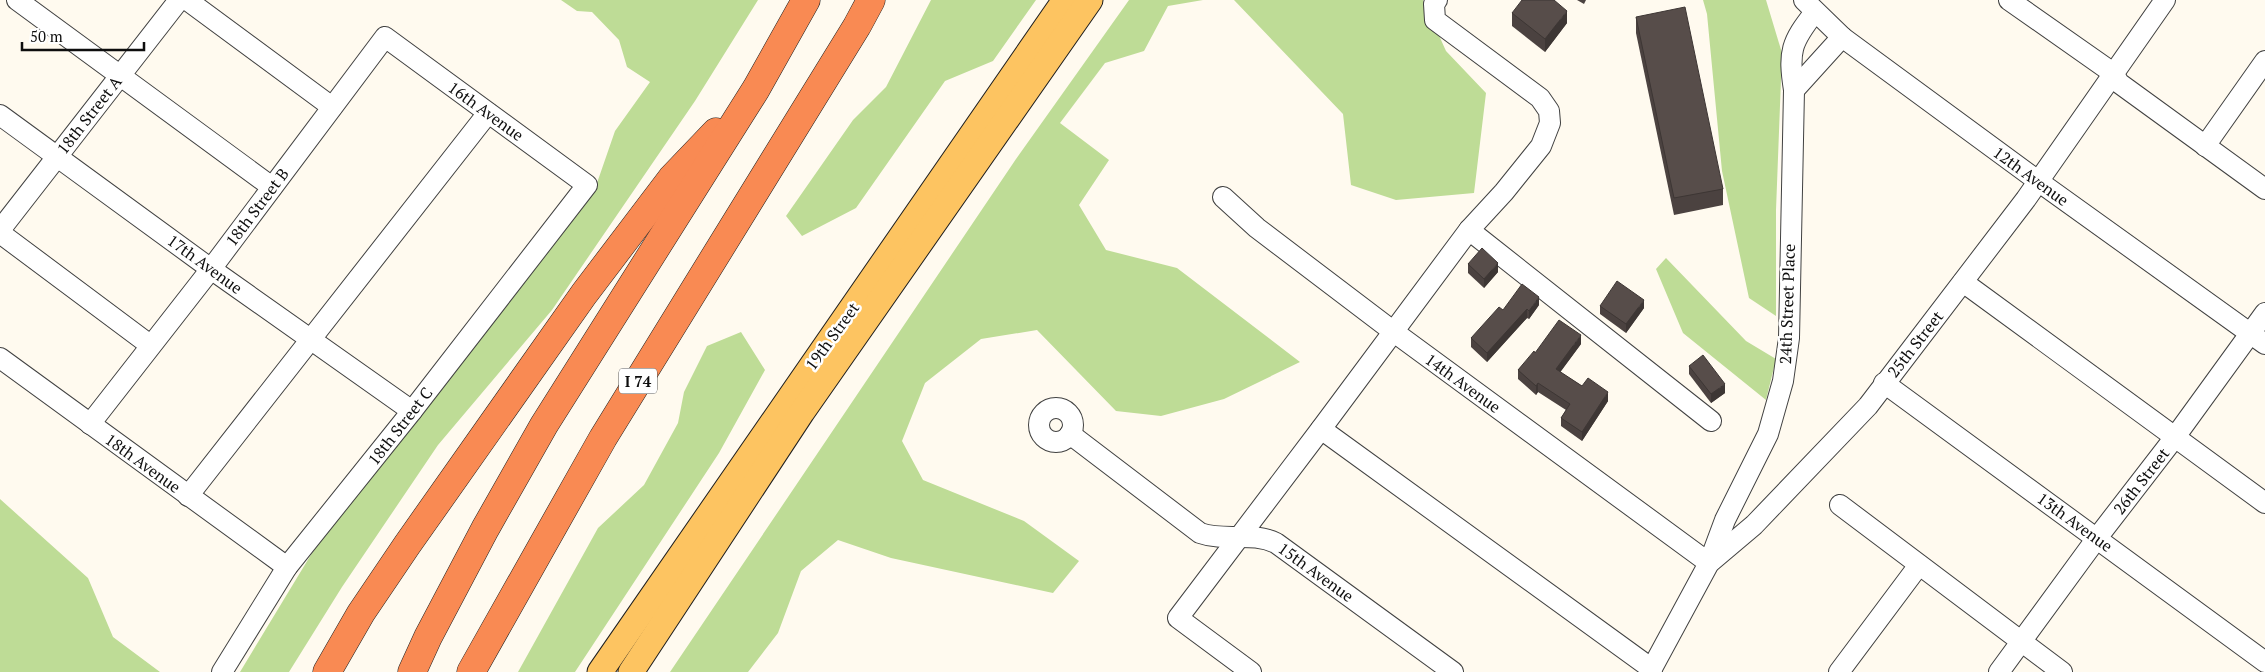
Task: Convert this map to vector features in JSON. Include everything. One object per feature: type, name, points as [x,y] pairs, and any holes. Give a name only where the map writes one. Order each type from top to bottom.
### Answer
[{"type":"highway","points":[[412,672],[428,637],[544,425],[756,89],[806,0]]},
{"type":"highway","name":"I 74","points":[[471,672],[602,438],[838,57],[871,0]]},
{"type":"highway","points":[[327,672],[361,613],[407,545],[584,294],[672,178],[756,89]]},
{"type":"main road","name":"19th Street","points":[[600,672],[1065,0]]},
{"type":"main road","name":"19th Street","points":[[631,672],[802,412],[1090,0]]},
{"type":"street","points":[[17,0],[121,74],[272,186]]},
{"type":"street","name":"18th Street A","points":[[0,230],[179,0]]},
{"type":"street","points":[[187,0],[332,107]]},
{"type":"street","points":[[1251,672],[1178,618],[1322,429],[1469,230],[1504,192],[1541,146],[1550,123],[1549,111],[1540,98],[1435,20],[1434,4],[1437,0]]},
{"type":"street","name":"25th Street","points":[[1651,671],[1709,563],[1754,525],[1868,406],[1964,282],[2038,181],[2165,0]]},
{"type":"street","points":[[2015,2],[2113,73],[2118,83],[2265,189]]},
{"type":"street","name":"12th Avenue","points":[[1809,6],[1842,37],[2038,181],[2258,338]]},
{"type":"street","name":"24th Street Place","points":[[1709,563],[1724,520],[1768,434],[1783,381],[1789,338],[1794,90],[1790,62],[1798,33],[1809,6]]},
{"type":"street","name":"18th Street B","points":[[90,424],[211,269],[385,37]]},
{"type":"street","name":"16th Avenue","points":[[385,37],[587,185]]},
{"type":"street","points":[[1794,90],[1842,37]]},
{"type":"street","points":[[2205,146],[2265,61]]},
{"type":"street","points":[[188,496],[488,113]]},
{"type":"street","name":"17th Avenue","points":[[0,114],[211,269],[412,411]]},
{"type":"street","name":"18th Street C","points":[[222,672],[287,567],[412,411],[587,185]]},
{"type":"street","name":"14th Avenue","points":[[1222,197],[1257,228],[1394,332],[1709,563]]},
{"type":"street","points":[[1469,230],[1711,421]]},
{"type":"street","points":[[0,234],[150,345]]},
{"type":"street","points":[[1964,282],[2265,504]]},
{"type":"street","name":"26th Street","points":[[1999,672],[2096,538],[2175,437],[2258,338],[2265,313]]},
{"type":"street","name":"18th Avenue","points":[[0,358],[287,567]]},
{"type":"street","name":"13th Avenue","points":[[1884,383],[2265,662]]},
{"type":"street","points":[[1322,429],[1651,671]]},
{"type":"street","name":"15th Avenue","points":[[1070,434],[1200,533],[1213,536],[1266,538],[1276,543],[1453,672]]},
{"type":"street","points":[[1840,505],[2062,672]]},
{"type":"street","points":[[1838,672],[1919,565]]},
{"type":"green space","points":[[561,0],[758,0],[695,101],[552,310],[438,445],[342,587],[289,672],[240,672],[312,553],[597,183],[615,131],[650,82],[627,67],[619,40],[592,12],[577,11]]},
{"type":"green space","points":[[931,0],[1036,0],[993,61],[945,81],[856,208],[802,236],[786,216],[853,120],[886,87]]},
{"type":"green space","points":[[1129,0],[1203,0],[1168,6],[1144,51],[1105,63],[1060,123],[1109,160],[1079,205],[1106,250],[1177,268],[1300,362],[1224,399],[1161,416],[1116,411],[1037,330],[981,339],[925,383],[902,441],[923,480],[1024,521],[1079,561],[1053,593],[891,558],[838,540],[801,571],[778,633],[748,672],[670,672],[1016,159]]},
{"type":"green space","points":[[1234,0],[1423,0],[1446,51],[1486,93],[1474,193],[1396,200],[1351,185],[1343,114]]},
{"type":"green space","points":[[1703,0],[1766,0],[1782,53],[1776,210],[1776,316],[1749,298],[1722,171],[1707,14]]},
{"type":"green space","points":[[1666,258],[1746,341],[1776,359],[1766,400],[1683,333],[1656,269]]},
{"type":"green space","points":[[741,332],[765,370],[719,453],[575,672],[518,672],[598,528],[644,485],[678,423],[684,392],[707,346]]},
{"type":"green space","points":[[0,499],[88,578],[113,637],[160,672],[0,672]]},
{"type":"building","points":[[1522,0],[1554,0],[1567,11],[1545,39],[1512,13]]},
{"type":"building","points":[[1685,7],[1723,189],[1674,198],[1636,17]]},
{"type":"building","points":[[1482,248],[1498,263],[1484,279],[1468,264]]},
{"type":"building","points":[[1617,281],[1644,300],[1626,324],[1600,306]]},
{"type":"building","points":[[1522,284],[1539,297],[1529,311],[1527,309],[1487,353],[1471,338],[1499,307],[1503,310]]},
{"type":"building","points":[[1559,320],[1581,335],[1556,369],[1582,386],[1588,378],[1608,392],[1582,432],[1561,418],[1570,404],[1538,383],[1536,386],[1518,370],[1534,351],[1535,353]]},
{"type":"building","points":[[1703,355],[1725,384],[1711,394],[1689,366]]}]
